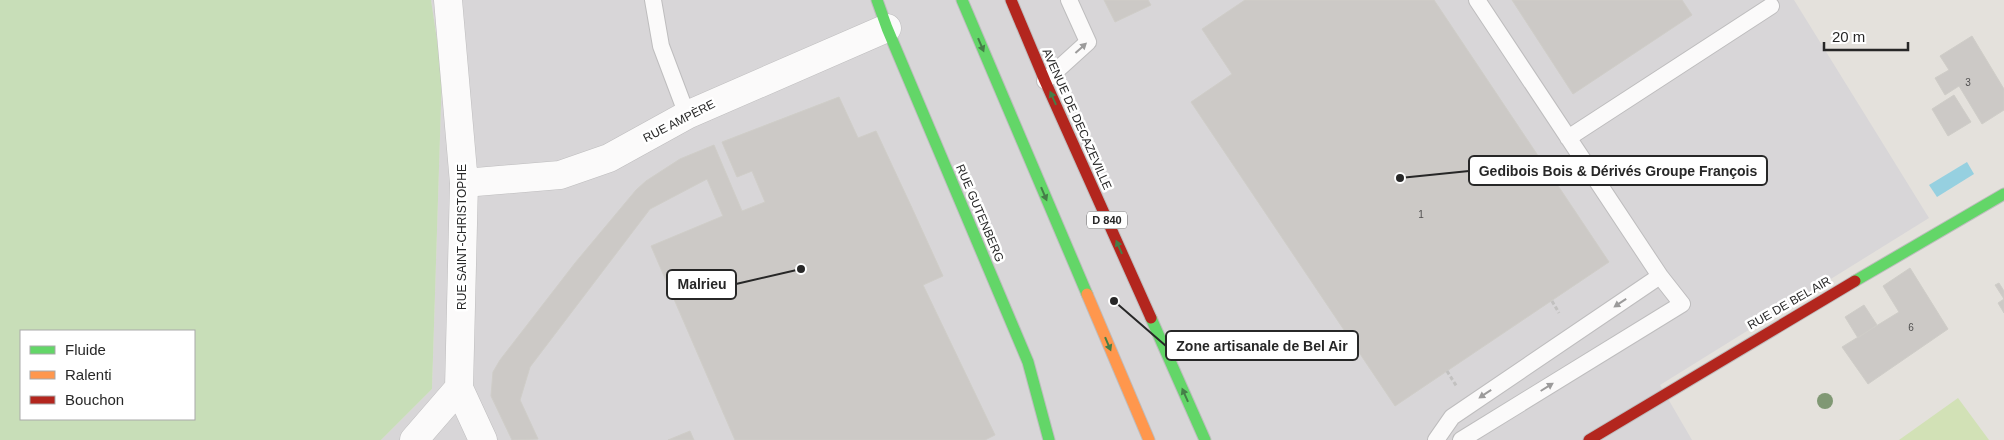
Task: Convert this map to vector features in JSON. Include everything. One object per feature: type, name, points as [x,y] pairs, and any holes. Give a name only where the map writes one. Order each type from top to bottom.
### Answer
[{"type":"main road","name":"RUE GUTENBERG","points":[[877,0],[887,28],[1028,362],[1049,440]]},
{"type":"main road","points":[[962,0],[1149,440]]},
{"type":"main road","name":"AVENUE DE DECAZEVILLE","points":[[1011,0],[1045,81],[1205,440]]},
{"type":"main road","name":"RUE DE BEL AIR","points":[[1589,440],[1755,339],[2004,194]]},
{"type":"street","name":"RUE SAINT-CHRISTOPHE","points":[[448,0],[464,183],[459,388],[483,440]]},
{"type":"street","name":"RUE AMPÈRE","points":[[464,183],[560,175],[609,158],[687,115],[887,28]]},
{"type":"street","points":[[414,440],[459,388]]},
{"type":"lane","points":[[653,0],[661,46],[687,115]]},
{"type":"lane","points":[[1045,81],[1088,42],[1069,0]]},
{"type":"lane","points":[[1461,440],[1682,304],[1660,276],[1477,0]]},
{"type":"lane","points":[[1568,138],[1771,6]]},
{"type":"lane","points":[[1436,440],[1452,417],[1660,276]]},
{"type":"path","points":[[1552,301],[1559,313]]},
{"type":"path","points":[[1447,371],[1458,388]]},
{"type":"shaded area","points":[[431,0],[1794,0],[1929,218],[1660,385],[1692,440],[381,440],[432,389],[442,73]]},
{"type":"green space","points":[[0,0],[431,0],[442,73],[432,389],[381,440],[0,440]]},
{"type":"green space","points":[[1958,398],[1989,440],[1899,440]]},
{"type":"water","points":[[1967,162],[1974,174],[1937,197],[1929,185]]},
{"type":"building","points":[[1104,0],[1148,0],[1151,5],[1115,22]]},
{"type":"building","points":[[1245,0],[1434,0],[1609,262],[1395,406],[1191,102],[1232,74],[1202,29]]},
{"type":"building","points":[[1512,0],[1682,0],[1692,15],[1573,94]]},
{"type":"building","points":[[1972,36],[2004,89],[2004,110],[1982,124],[1959,86],[1945,95],[1935,78],[1949,70],[1940,56]]},
{"type":"building","points":[[1954,95],[1971,122],[1948,136],[1932,109]]},
{"type":"building","points":[[839,97],[858,138],[876,131],[912,208],[943,276],[923,285],[995,435],[985,440],[735,440],[651,246],[723,216],[707,179],[650,209],[530,367],[520,400],[538,439],[512,440],[491,396],[493,372],[500,360],[575,263],[636,190],[646,181],[680,159],[714,145],[742,211],[765,202],[752,171],[737,177],[722,142]]},
{"type":"building","points":[[1910,268],[1948,329],[1868,384],[1842,347],[1899,312],[1883,286]]},
{"type":"building","points":[[1999,283],[2004,291],[2004,299],[1995,285]]},
{"type":"building","points":[[2004,299],[2004,313],[1998,303]]},
{"type":"building","points":[[1864,305],[1877,325],[1858,338],[1845,317]]},
{"type":"building","points":[[690,431],[694,440],[668,440]]},
{"type":"traffic: fast","points":[[877,0],[887,28],[1028,362],[1049,440]]},
{"type":"traffic: fast","points":[[962,0],[1087,294]]},
{"type":"traffic: fast","points":[[1855,281],[2004,194]]},
{"type":"traffic: fast","points":[[1151,318],[1205,440]]},
{"type":"traffic: slow","points":[[1087,294],[1149,440]]},
{"type":"traffic: jam","points":[[1011,0],[1045,81],[1151,318]]},
{"type":"traffic: jam","points":[[1589,440],[1855,281]]},
{"type":"place","name":"Gedibois Bois & Dérivés Groupe François","points":[[1400,178]]},
{"type":"place","name":"Malrieu","points":[[801,269]]},
{"type":"place","name":"Zone artisanale de Bel Air","points":[[1114,301]]}]
